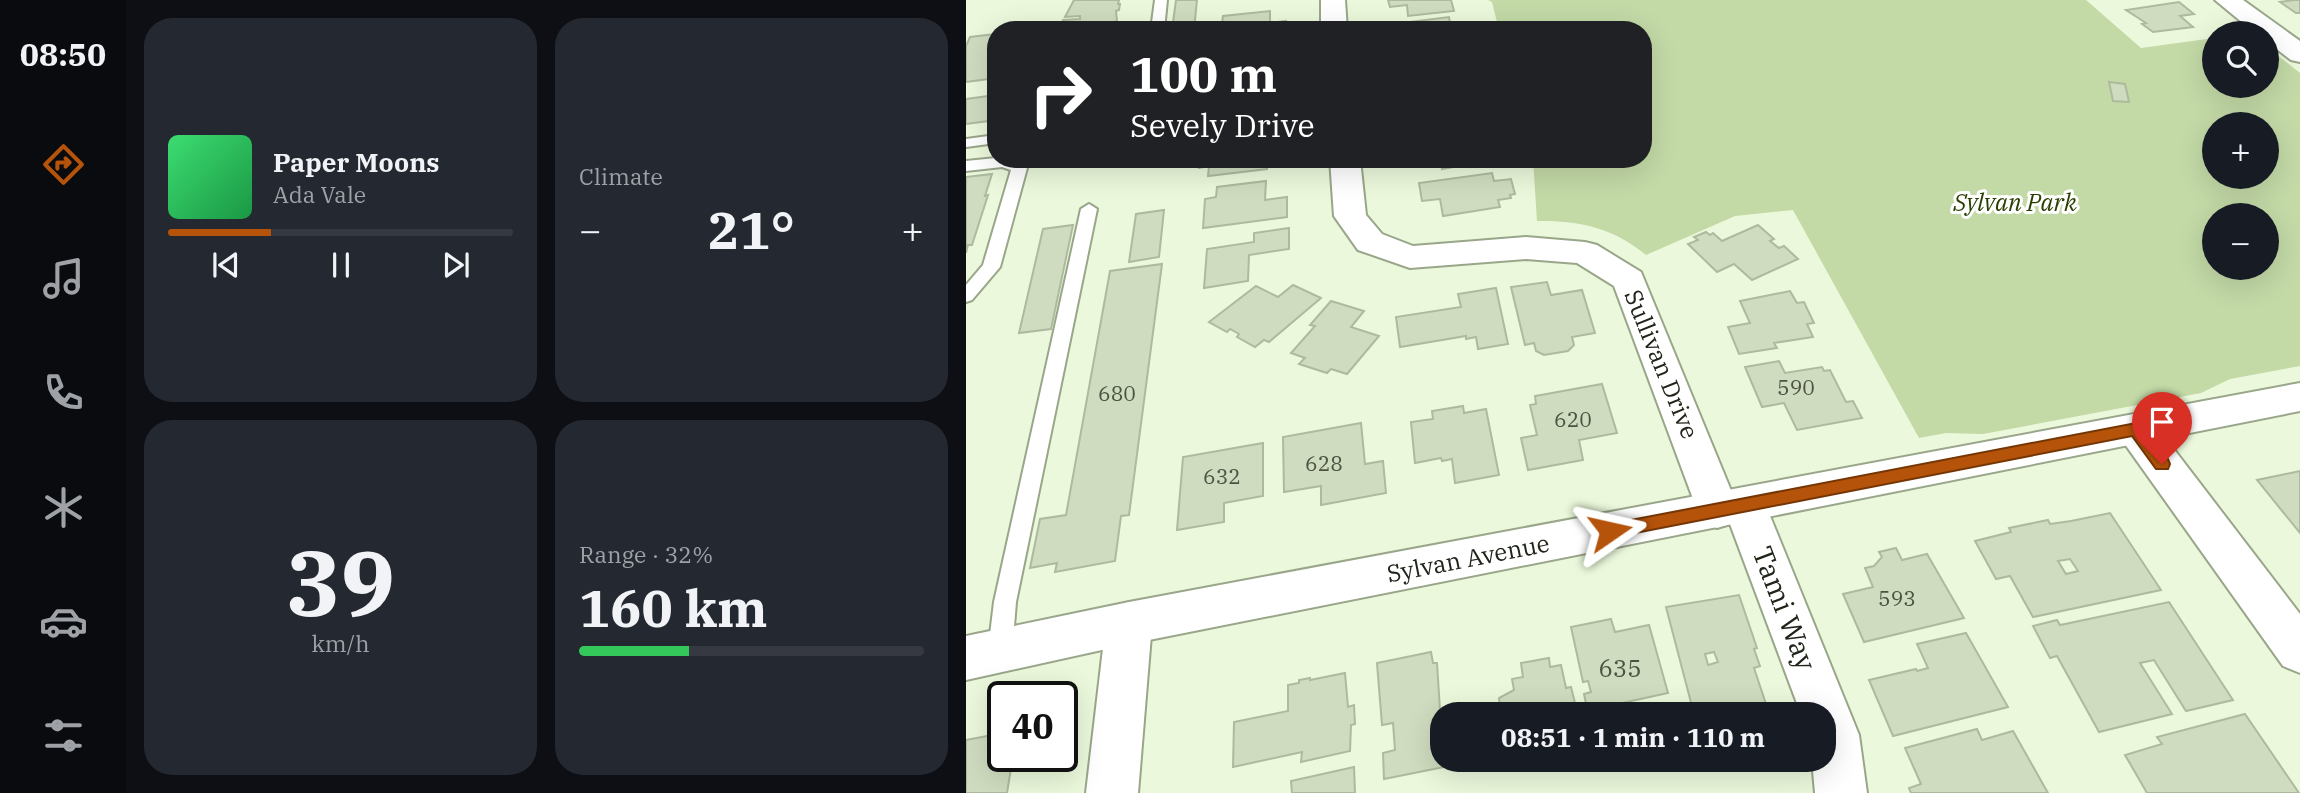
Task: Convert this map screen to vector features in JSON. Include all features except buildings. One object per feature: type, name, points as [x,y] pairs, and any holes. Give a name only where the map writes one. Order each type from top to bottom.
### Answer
[{"type":"street","points":[[1333,0],[1334,21]]},
{"type":"street","points":[[2227,0],[2300,54]]},
{"type":"street","name":"Sullivan Drive","points":[[1346,168],[1350,216],[1370,242],[1410,257],[1526,248],[1585,253],[1629,280],[1731,508]]},
{"type":"street","name":"Sylvan Avenue","points":[[983,655],[1129,623],[2300,397]]},
{"type":"street","points":[[2136,429],[2300,651]]},
{"type":"street","name":"Tami Way","points":[[1731,508],[1834,735],[1841,793]]},
{"type":"street","points":[[1112,793],[1129,623]]},
{"type":"lane","points":[[1158,21],[1161,0]]},
{"type":"lane","points":[[966,143],[987,140]]},
{"type":"lane","points":[[966,166],[987,164]]},
{"type":"lane","points":[[966,296],[991,267],[1019,168]]},
{"type":"lane","points":[[983,655],[1005,603],[1089,209]]},
{"type":"green space","name":"Sylvan Park","points":[[1488,0],[2086,0],[2141,48],[2202,40],[2202,98],[2279,98],[2279,56],[2300,73],[2300,366],[2230,379],[2201,393],[1983,434],[1946,433],[1919,438],[1793,210],[1735,216],[1646,255],[1608,232],[1581,224],[1537,221],[1534,168],[1652,168],[1652,21],[1497,21],[1492,2]]},
{"type":"route","points":[[1610,531],[2136,429],[2162,464]]}]
